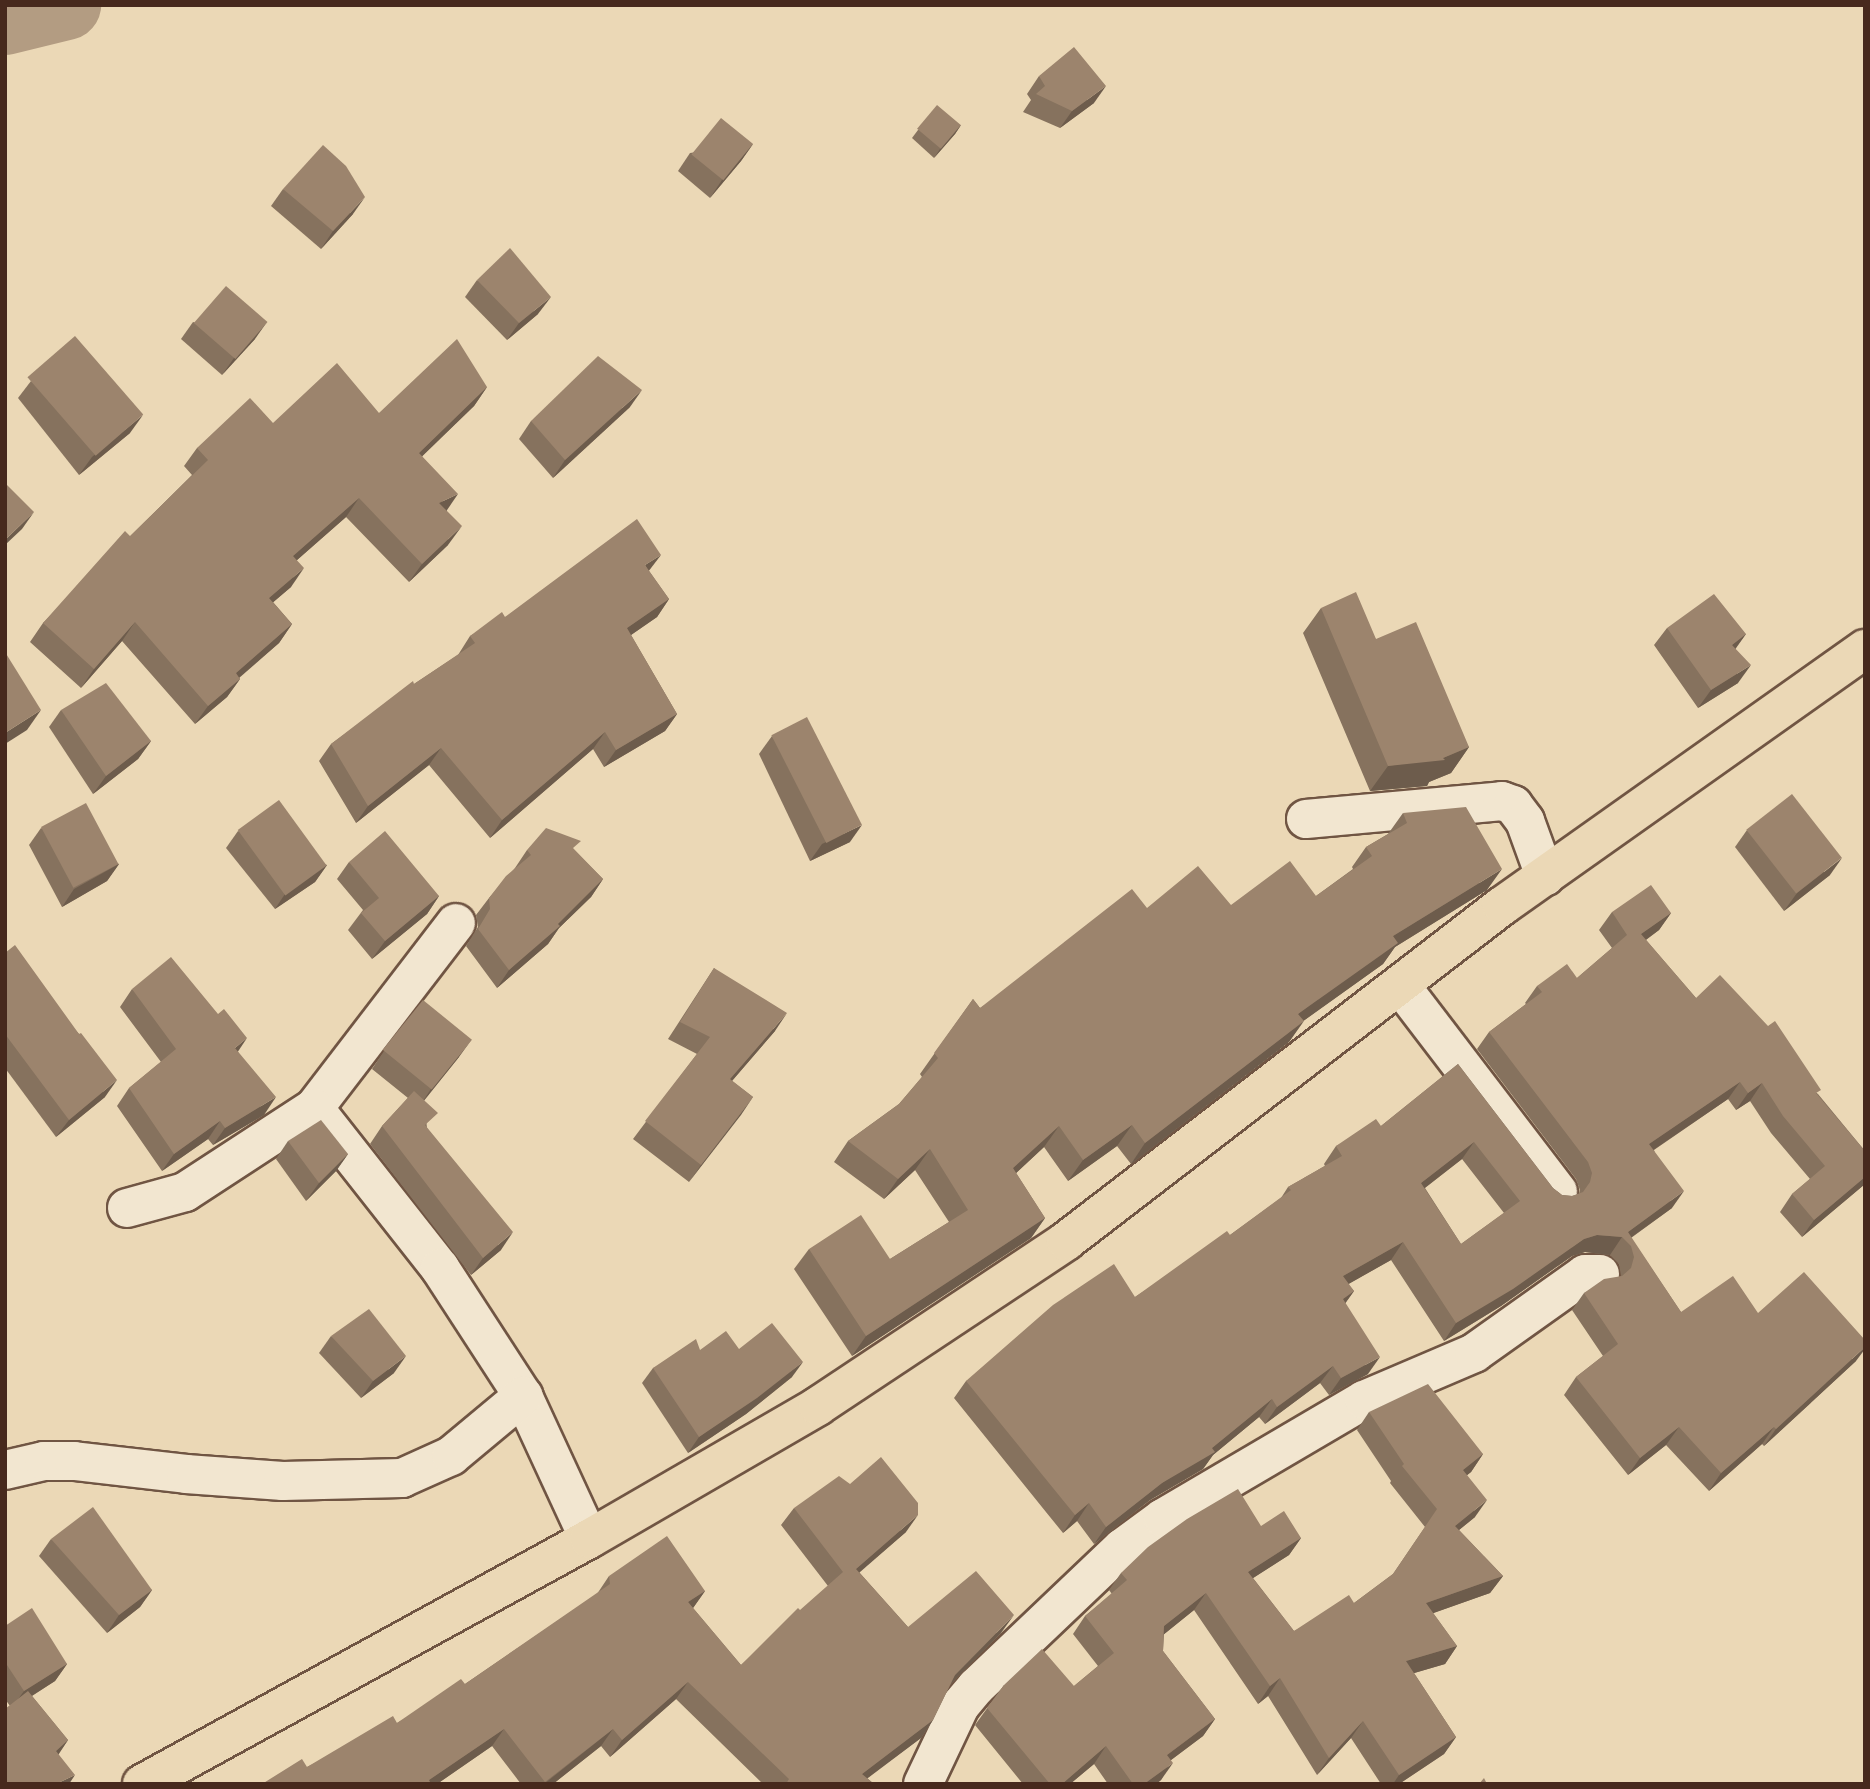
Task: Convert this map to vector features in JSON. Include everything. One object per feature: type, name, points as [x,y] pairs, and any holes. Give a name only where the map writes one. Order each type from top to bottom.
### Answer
[{"type":"main road","points":[[142,1784],[589,1539],[818,1406],[1066,1241],[1545,876],[1865,649]]},
{"type":"street","points":[[1306,819],[1502,801],[1513,805],[1525,821],[1545,876]]},
{"type":"street","points":[[127,1208],[185,1192],[314,1108],[456,923]]},
{"type":"street","points":[[1400,985],[1558,1192]]},
{"type":"street","points":[[314,1108],[440,1268],[523,1396],[589,1539]]},
{"type":"street","points":[[923,1784],[960,1706],[976,1687],[1122,1548],[1163,1518],[1364,1400],[1474,1353],[1585,1274],[1600,1274]]},
{"type":"street","points":[[5,1470],[44,1461],[74,1461],[186,1474],[283,1481],[402,1478],[451,1456],[523,1396]]},
{"type":"building","points":[[1074,47],[1106,86],[1072,111],[1036,94],[1045,86],[1039,76]]},
{"type":"building","points":[[937,105],[961,125],[941,149],[917,129]]},
{"type":"building","points":[[721,118],[753,144],[723,180],[691,155]]},
{"type":"building","points":[[323,145],[346,166],[365,197],[333,231],[283,189]]},
{"type":"building","points":[[510,248],[551,297],[519,323],[477,280]]},
{"type":"building","points":[[226,286],[268,322],[235,359],[194,323]]},
{"type":"building","points":[[75,336],[143,414],[96,456],[27,377]]},
{"type":"building","points":[[457,339],[487,387],[419,453],[458,494],[439,503],[462,526],[422,564],[359,498],[293,556],[304,568],[269,598],[292,624],[236,673],[240,679],[208,706],[135,622],[94,669],[43,623],[125,531],[130,536],[208,460],[197,448],[250,398],[273,423],[337,363],[379,413]]},
{"type":"building","points":[[598,356],[642,390],[565,460],[531,421]]},
{"type":"building","points":[[5,483],[34,512],[5,540]]},
{"type":"building","points":[[637,519],[661,555],[645,565],[669,599],[627,628],[677,714],[616,750],[605,732],[502,820],[441,748],[368,806],[331,744],[413,681],[414,684],[475,643],[470,636],[502,612],[505,617]]},
{"type":"building","points":[[1356,592],[1376,639],[1416,622],[1469,747],[1443,758],[1445,760],[1388,766],[1321,608]]},
{"type":"building","points":[[1714,594],[1746,634],[1732,645],[1751,665],[1711,690],[1667,628]]},
{"type":"building","points":[[5,652],[41,710],[5,733]]},
{"type":"building","points":[[106,683],[151,741],[106,776],[61,710]]},
{"type":"building","points":[[807,717],[862,825],[826,843],[771,735]]},
{"type":"building","points":[[1792,794],[1842,858],[1796,894],[1746,830]]},
{"type":"building","points":[[279,800],[327,866],[285,896],[238,830]]},
{"type":"building","points":[[86,803],[118,864],[73,888],[41,827]]},
{"type":"building","points":[[1466,807],[1502,869],[1393,936],[1398,943],[1298,1014],[1304,1021],[1145,1143],[1132,1125],[1083,1160],[1059,1126],[1013,1168],[1045,1218],[866,1336],[809,1249],[861,1215],[890,1259],[968,1210],[930,1149],[898,1179],[848,1141],[899,1104],[938,1058],[934,1053],[973,999],[980,1008],[1132,889],[1147,908],[1198,866],[1231,905],[1290,861],[1316,896],[1372,856],[1366,847],[1407,823],[1403,813]]},
{"type":"building","points":[[546,828],[581,841],[573,848],[603,879],[558,924],[560,926],[509,970],[478,929],[490,909],[489,898],[506,876],[531,855],[527,850]]},
{"type":"building","points":[[385,831],[439,896],[385,941],[361,913],[379,898],[349,862]]},
{"type":"building","points":[[1651,885],[1671,913],[1641,934],[1696,998],[1720,975],[1768,1026],[1775,1021],[1821,1090],[1816,1093],[1865,1151],[1865,1177],[1814,1220],[1792,1194],[1825,1166],[1783,1116],[1762,1083],[1748,1093],[1740,1082],[1649,1144],[1684,1191],[1628,1232],[1681,1312],[1733,1276],[1758,1313],[1804,1272],[1865,1340],[1865,1347],[1776,1429],[1774,1427],[1721,1473],[1679,1427],[1640,1458],[1576,1377],[1618,1344],[1584,1293],[1604,1279],[1622,1276],[1631,1268],[1634,1257],[1631,1246],[1622,1237],[1597,1235],[1584,1239],[1513,1289],[1456,1323],[1403,1242],[1343,1276],[1354,1291],[1343,1299],[1380,1357],[1341,1378],[1333,1366],[1277,1407],[1272,1399],[1212,1448],[1215,1452],[1162,1483],[1106,1527],[1089,1503],[1075,1515],[966,1381],[1053,1305],[1114,1264],[1135,1297],[1227,1231],[1230,1235],[1291,1190],[1288,1187],[1342,1156],[1336,1146],[1376,1119],[1381,1126],[1458,1064],[1553,1188],[1562,1195],[1572,1196],[1583,1192],[1592,1173],[1588,1162],[1489,1032],[1542,992],[1537,986],[1567,964],[1577,978],[1627,935],[1612,912]],"holes":[[[1474,1142],[1520,1201],[1461,1244],[1421,1183]]]},
{"type":"building","points":[[15,945],[79,1034],[81,1033],[117,1080],[69,1120],[5,1034],[5,953]]},
{"type":"building","points":[[171,957],[218,1014],[224,1009],[247,1038],[235,1048],[276,1097],[225,1128],[220,1121],[174,1154],[129,1088],[176,1049],[132,989]]},
{"type":"building","points":[[714,968],[787,1013],[730,1079],[753,1097],[701,1165],[645,1121],[710,1037],[680,1022]]},
{"type":"building","points":[[423,1000],[472,1040],[432,1089],[383,1050]]},
{"type":"building","points":[[414,1091],[438,1113],[425,1125],[513,1232],[483,1258],[382,1126]]},
{"type":"building","points":[[321,1120],[348,1154],[319,1183],[288,1141]]},
{"type":"building","points":[[369,1309],[406,1356],[373,1381],[331,1336]]},
{"type":"building","points":[[772,1323],[803,1362],[757,1398],[699,1437],[653,1368],[696,1339],[700,1350],[726,1331],[739,1349]]},
{"type":"building","points":[[1428,1384],[1483,1454],[1463,1470],[1487,1500],[1455,1526],[1503,1576],[1426,1603],[1457,1646],[1406,1661],[1456,1737],[1399,1775],[1363,1721],[1329,1758],[1280,1678],[1270,1686],[1206,1593],[1164,1626],[1163,1651],[1215,1719],[1167,1755],[1173,1763],[1144,1784],[1133,1784],[1106,1746],[1062,1784],[1050,1784],[987,1708],[1004,1685],[1042,1649],[1074,1686],[1114,1653],[1085,1616],[1127,1580],[1121,1573],[1148,1547],[1187,1519],[1238,1489],[1261,1526],[1284,1511],[1301,1538],[1248,1572],[1294,1631],[1349,1595],[1354,1603],[1393,1574],[1437,1509],[1402,1466],[1404,1464],[1369,1412]]},
{"type":"building","points":[[881,1457],[918,1503],[918,1515],[856,1569],[908,1627],[976,1571],[1014,1615],[955,1675],[933,1720],[862,1774],[874,1784],[786,1784],[789,1779],[688,1682],[622,1740],[613,1729],[545,1782],[504,1729],[429,1780],[431,1784],[262,1784],[302,1759],[307,1767],[393,1716],[397,1723],[461,1679],[465,1684],[610,1584],[609,1576],[667,1536],[705,1591],[688,1602],[741,1665],[798,1608],[800,1610],[843,1572],[794,1508],[839,1476],[850,1484]]},
{"type":"building","points":[[93,1507],[152,1590],[119,1615],[51,1539]]},
{"type":"building","points":[[32,1608],[67,1664],[24,1691],[5,1662],[5,1626]]},
{"type":"building","points":[[28,1691],[68,1740],[56,1751],[75,1775],[56,1784],[5,1784],[5,1709]]},
{"type":"waterway","points":[[5,20],[66,5]]}]
